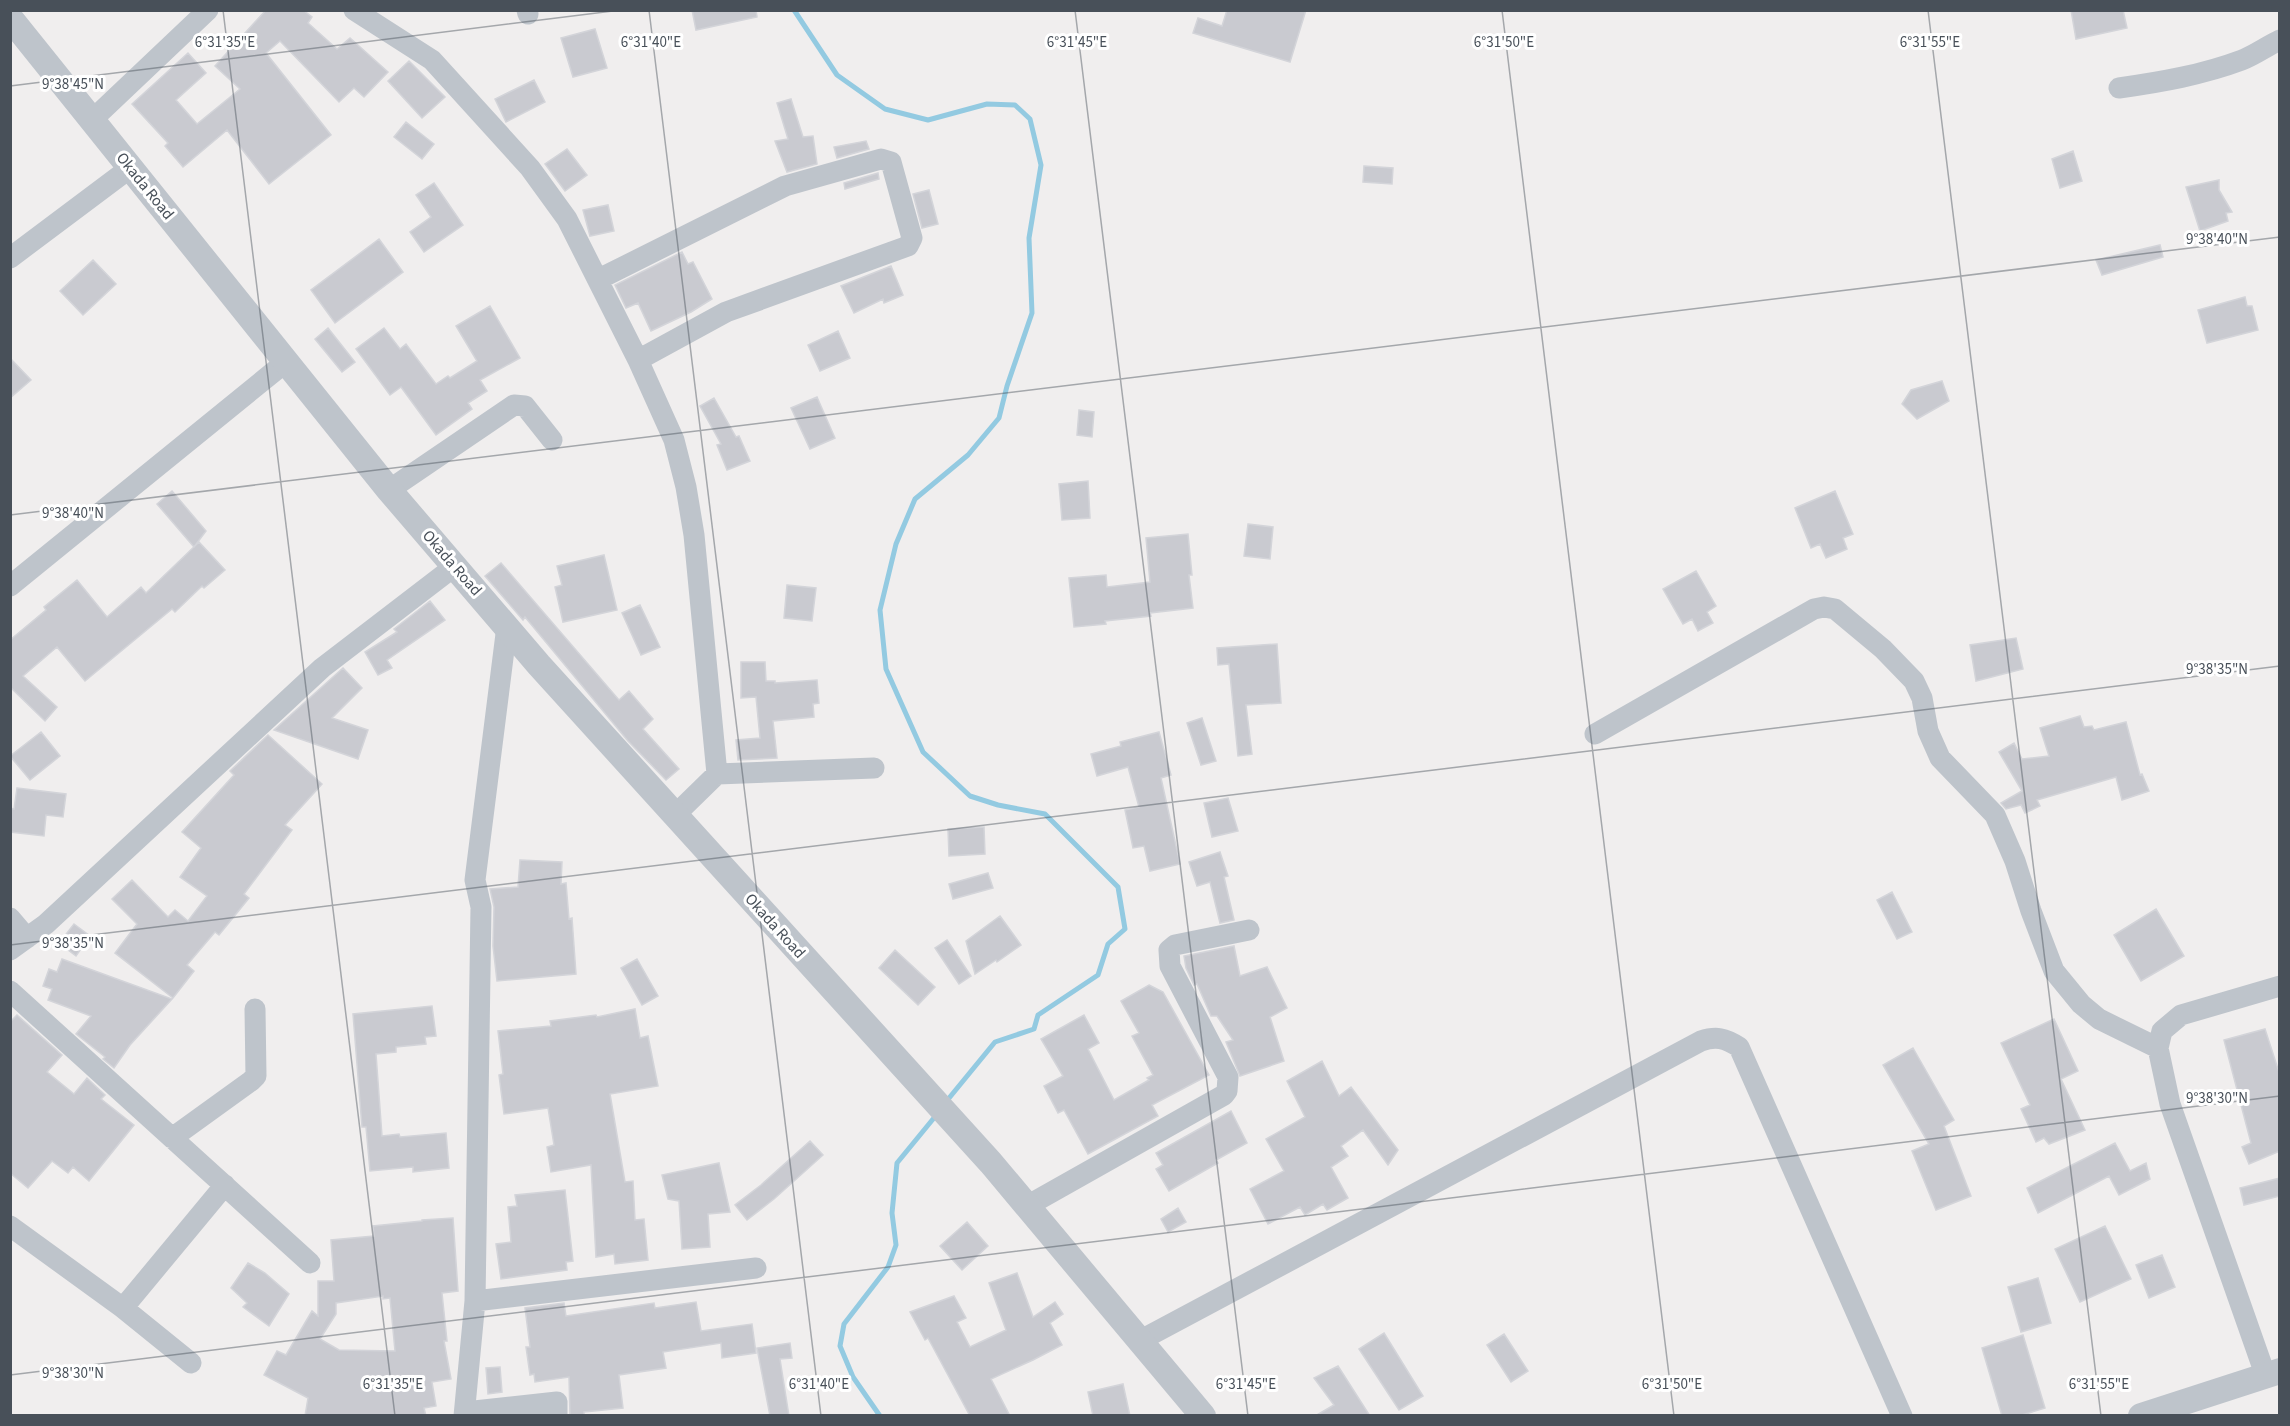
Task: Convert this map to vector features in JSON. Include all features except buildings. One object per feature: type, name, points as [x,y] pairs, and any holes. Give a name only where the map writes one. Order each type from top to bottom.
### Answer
[{"type":"street","points":[[92,120],[208,10]]},
{"type":"street","points":[[354,10],[432,60],[530,168],[567,219],[638,360],[674,440],[686,487],[694,535],[717,774]]},
{"type":"street","name":"Okada Road","points":[[10,18],[389,490],[674,816],[958,1126],[1203,1416]]},
{"type":"street","points":[[2119,88],[2174,81],[2244,59],[2280,40]]},
{"type":"street","points":[[598,279],[785,186],[881,159],[891,162],[912,238],[908,246],[726,312],[638,360]]},
{"type":"street","points":[[10,258],[130,168]]},
{"type":"street","points":[[10,586],[287,361]]},
{"type":"street","points":[[389,490],[514,405],[525,406],[552,440]]},
{"type":"street","points":[[10,918],[19,944],[46,924],[322,668],[455,566]]},
{"type":"street","points":[[1595,734],[1814,609],[1824,606],[1835,609],[1883,649],[1914,681],[1922,698],[1928,731],[1940,758],[1995,815],[2015,861],[2054,971],[2081,1004],[2099,1019],[2158,1048]]},
{"type":"street","points":[[507,626],[475,880],[481,908],[475,1301],[464,1414],[557,1402],[557,1416]]},
{"type":"street","points":[[674,816],[717,774],[874,768]]},
{"type":"street","points":[[1027,1206],[1224,1095],[1227,1091],[1228,1077],[1170,966],[1169,950],[1175,945],[1249,930]]},
{"type":"street","points":[[2141,1416],[2272,1373],[2170,1104],[2158,1048],[2163,1031],[2181,1015],[2280,986]]},
{"type":"street","points":[[10,991],[310,1263]]},
{"type":"street","points":[[172,1138],[256,1076],[255,1009]]},
{"type":"street","points":[[1141,1340],[1701,1041],[1713,1037],[1727,1039],[1739,1047],[1902,1416]]},
{"type":"street","points":[[123,1308],[225,1185]]},
{"type":"street","points":[[10,1226],[123,1308],[191,1363]]},
{"type":"street","points":[[475,1301],[756,1268]]},
{"type":"waterway","points":[[794,10],[837,75],[885,109],[928,120],[987,104],[1015,105],[1030,119],[1041,165],[1029,238],[1032,313],[1007,386],[999,418],[968,455],[915,499],[896,544],[880,610],[886,669],[923,752],[970,796],[998,805],[1045,814],[1118,887],[1125,929],[1108,944],[1098,975],[1038,1015],[1034,1029],[995,1042],[945,1103]]},
{"type":"waterway","points":[[880,1416],[853,1377],[840,1346],[844,1324],[888,1267],[896,1245],[892,1213],[897,1163],[938,1113]]}]
